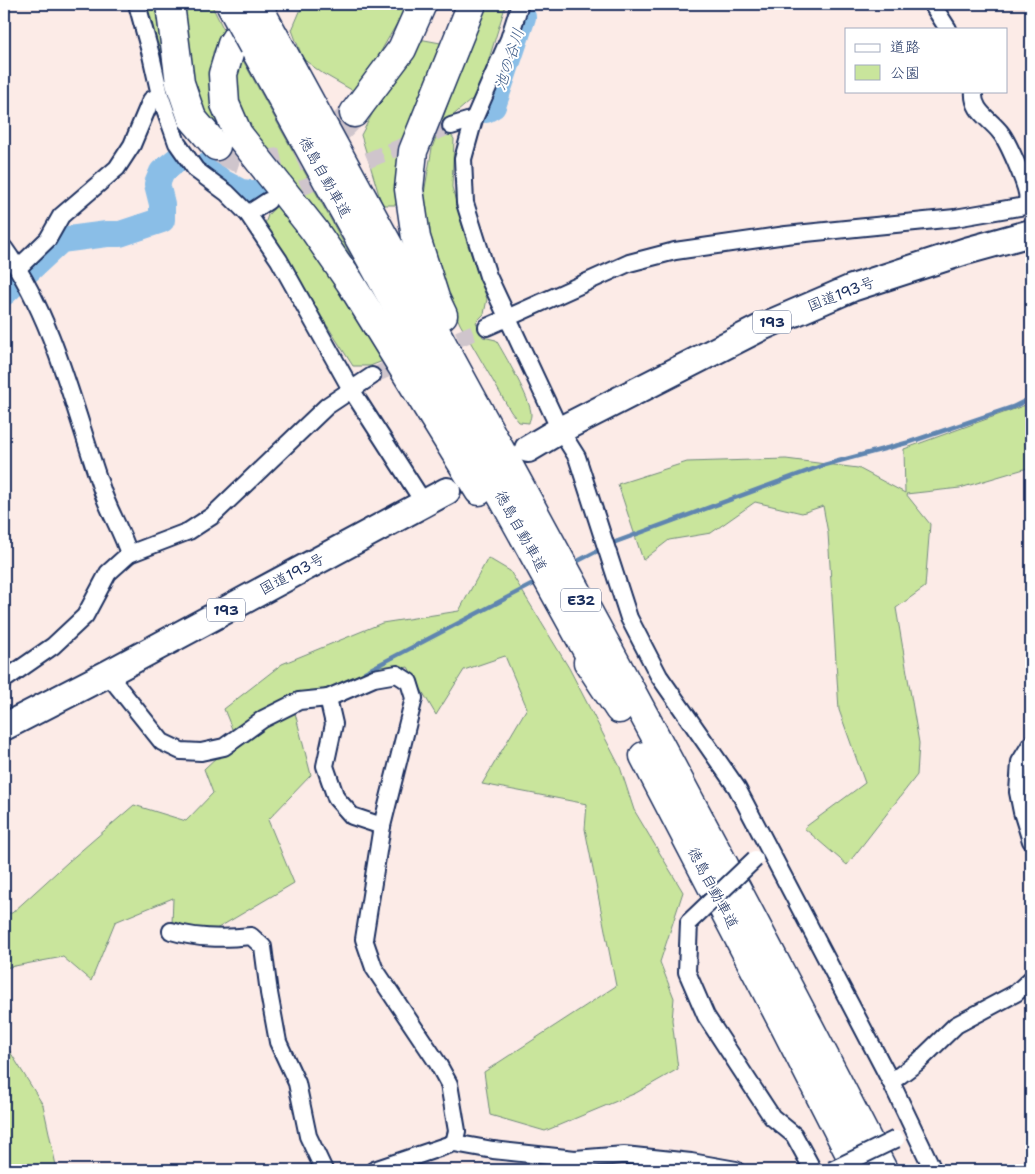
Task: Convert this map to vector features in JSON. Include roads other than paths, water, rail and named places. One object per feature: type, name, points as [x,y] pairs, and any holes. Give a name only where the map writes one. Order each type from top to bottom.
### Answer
[{"type":"highway","points":[[170,4],[180,83],[192,118],[216,146]]},
{"type":"highway","name":"徳島自動車道","points":[[230,4],[263,40],[556,553],[805,1017],[883,1170]]},
{"type":"highway","name":"徳島自動車道","points":[[257,4],[263,40],[619,709],[786,1027],[858,1170]]},
{"type":"highway","points":[[267,4],[248,19],[232,44],[223,74],[225,104],[238,134],[314,230],[350,282],[488,506],[619,709]]},
{"type":"highway","points":[[354,113],[402,49],[422,4]]},
{"type":"highway","points":[[472,4],[413,152],[409,189],[416,238],[435,298],[556,553]]},
{"type":"highway","name":"国道193号","points":[[528,449],[560,430],[764,326],[852,288],[966,251],[1031,233]]},
{"type":"highway","name":"国道193号","points":[[4,727],[109,673],[447,491]]},
{"type":"street","points":[[137,4],[152,55],[160,95],[177,143],[196,170],[226,193],[248,214],[278,260],[352,391],[424,503]]},
{"type":"street","points":[[520,4],[509,39],[474,119],[463,159],[465,203],[488,276],[560,430],[577,457],[629,618],[659,676],[737,788],[891,1082],[933,1170]]},
{"type":"street","points":[[932,4],[947,28]]},
{"type":"street","points":[[487,327],[629,263],[675,250],[786,235],[955,218],[1029,205],[1027,193],[1002,133],[976,108],[973,98],[974,92]]},
{"type":"street","points":[[21,273],[48,239],[61,216],[117,168],[132,145],[151,100],[160,95]]},
{"type":"street","points":[[452,126],[474,119]]},
{"type":"street","points":[[248,214],[268,202]]},
{"type":"street","points":[[4,248],[21,273],[54,343],[106,504],[129,554]]},
{"type":"street","points":[[4,680],[53,646],[85,616],[108,574],[129,554],[189,531],[212,516],[313,418],[327,406],[372,376]]},
{"type":"street","points":[[109,673],[114,682],[162,742],[180,750],[201,752],[224,747],[263,718],[299,701],[328,698],[374,678],[397,674],[409,682],[414,698],[382,826],[364,939],[374,968],[437,1062],[449,1084],[457,1131],[454,1143]]},
{"type":"street","points":[[328,698],[334,724],[325,766],[336,798],[352,816],[382,826]]},
{"type":"street","points":[[1031,744],[1020,762],[1018,792],[1031,841]]},
{"type":"street","points":[[768,848],[754,859],[689,922],[687,972],[706,1016],[772,1117],[794,1135],[813,1170]]},
{"type":"street","points":[[171,930],[182,934],[220,939],[250,936],[263,947],[278,1042],[297,1083],[308,1136],[324,1170]]},
{"type":"street","points":[[891,1082],[919,1062],[956,1025],[1016,993],[1031,979]]},
{"type":"street","points":[[831,1170],[915,1130]]},
{"type":"street","points":[[374,1170],[454,1143],[492,1150],[575,1159],[624,1155],[691,1162],[736,1170]]},
{"type":"waterway","name":"池の谷川","points":[[486,110],[493,106],[523,17]]},
{"type":"waterway","name":"池の谷川","points":[[4,293],[61,240],[120,234],[162,220],[162,204],[157,184],[162,172],[178,159]]},
{"type":"waterway","name":"池の谷川","points":[[204,167],[222,182],[241,192],[262,194]]},
{"type":"waterway","points":[[610,544],[824,465],[910,442],[1013,407],[1031,398]]},
{"type":"waterway","points":[[572,564],[603,548]]},
{"type":"waterway","points":[[365,672],[539,581]]},
{"type":"tunnel","points":[[216,146],[235,157],[254,162],[273,163],[291,159],[308,152],[324,141],[354,113]]},
{"type":"tunnel","points":[[279,197],[451,126]]},
{"type":"tunnel","points":[[436,348],[487,327]]},
{"type":"tunnel","points":[[372,376],[407,361]]}]
